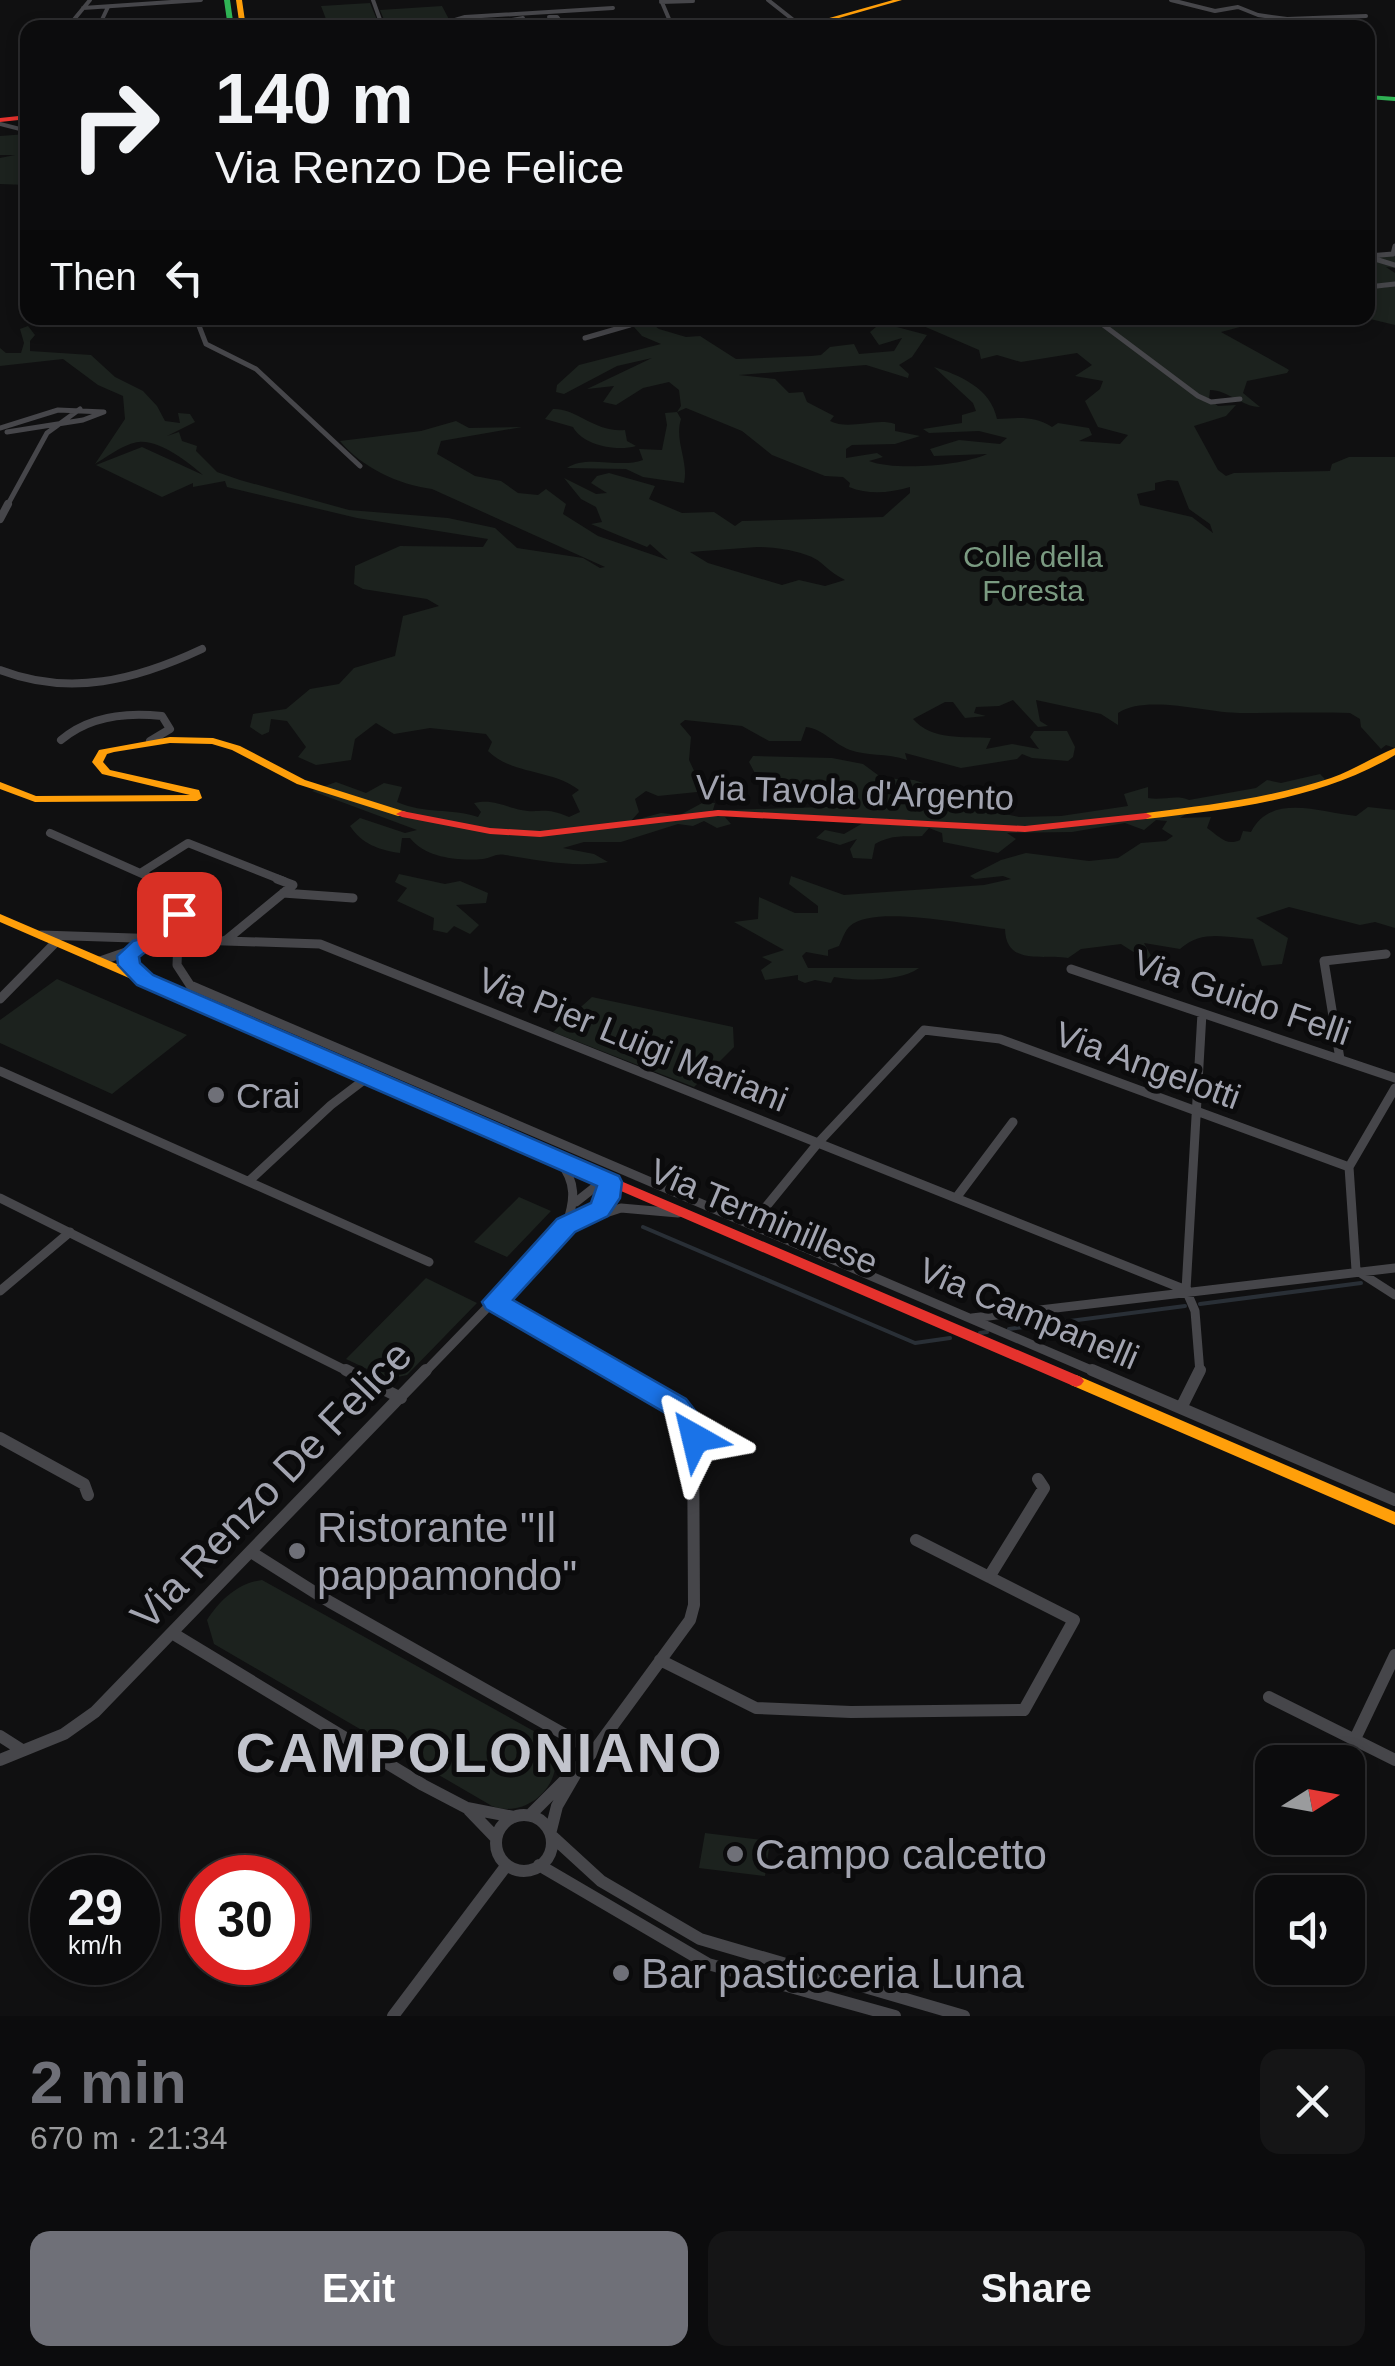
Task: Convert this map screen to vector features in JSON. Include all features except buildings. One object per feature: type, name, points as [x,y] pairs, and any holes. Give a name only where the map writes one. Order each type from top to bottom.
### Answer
[{"type":"main road","points":[[825,20],[899,0]]},
{"type":"main road","name":"Via Tavola d'Argento","points":[[0,786],[36,799],[52,800],[197,798],[195,792],[100,768],[98,757],[103,752],[145,743],[195,740],[226,744],[304,784],[350,799],[449,824],[515,834],[718,813],[984,828],[1073,826],[1278,792],[1374,765],[1390,758],[1395,750]]},
{"type":"main road","name":"Via Terminillese","points":[[0,918],[1395,1520]]},
{"type":"street","points":[[74,20],[90,0]]},
{"type":"street","points":[[82,8],[201,0]]},
{"type":"street","points":[[610,0],[616,20]]},
{"type":"street","points":[[768,0],[791,20]]},
{"type":"street","points":[[1172,0],[1213,10],[1238,7],[1258,15],[1287,19],[1366,16]]},
{"type":"street","points":[[661,1],[693,1]]},
{"type":"street","points":[[102,20],[108,7]]},
{"type":"street","points":[[456,20],[612,8]]},
{"type":"street","points":[[566,11],[573,20]]},
{"type":"street","points":[[512,20],[555,16],[559,20]]},
{"type":"street","points":[[1375,257],[1393,254],[1395,246]]},
{"type":"street","points":[[199,325],[206,344],[256,369],[360,466]]},
{"type":"street","points":[[585,338],[627,325]]},
{"type":"street","points":[[1103,325],[1198,396],[1211,402],[1240,399]]},
{"type":"street","points":[[0,519],[48,432],[78,412]]},
{"type":"street","points":[[104,412],[61,424],[2,430],[51,414],[104,412]]},
{"type":"street","points":[[2,430],[48,432]]},
{"type":"street","points":[[0,670],[70,684],[136,678],[202,649]]},
{"type":"street","points":[[61,740],[76,727],[110,719],[156,715],[169,722],[170,729],[145,743]]},
{"type":"street","points":[[50,833],[171,887],[179,906],[179,914],[165,940],[100,961]]},
{"type":"street","points":[[142,872],[188,843],[292,886],[225,941]]},
{"type":"street","points":[[283,893],[354,898]]},
{"type":"street","name":"Via Pier Luigi Mariani","points":[[39,935],[320,944],[1186,1290]]},
{"type":"street","points":[[100,961],[105,948],[125,939]]},
{"type":"street","name":"Via Campanelli","points":[[178,940],[174,958],[180,975],[190,985],[1395,1500]]},
{"type":"street","points":[[0,999],[56,942]]},
{"type":"street","points":[[131,951],[129,965],[145,980]]},
{"type":"street","points":[[1340,1060],[1324,962],[1386,954]]},
{"type":"street","name":"Via Guido Felli","points":[[1071,969],[1395,1078]]},
{"type":"street","points":[[1181,1408],[1200,1374],[1195,1311],[1186,1290],[1202,1012]]},
{"type":"street","name":"Via Angelotti","points":[[818,1142],[924,1030],[1000,1038],[1349,1167]]},
{"type":"street","points":[[0,1070],[429,1262]]},
{"type":"street","points":[[249,1182],[331,1105],[368,1077]]},
{"type":"street","points":[[1356,1270],[1349,1167],[1395,1088]]},
{"type":"street","points":[[956,1198],[1014,1122]]},
{"type":"street","points":[[751,1225],[818,1142]]},
{"type":"street","points":[[558,1159],[574,1180],[574,1204]]},
{"type":"street","points":[[574,1204],[594,1187],[610,1182],[608,1198],[600,1210]]},
{"type":"street","points":[[0,1198],[401,1398]]},
{"type":"street","name":"Via Renzo De Felice","points":[[566,1226],[574,1204]]},
{"type":"street","name":"Via Renzo De Felice","points":[[0,1760],[80,1724],[566,1226],[600,1210],[678,1212]]},
{"type":"street","points":[[0,1291],[70,1232]]},
{"type":"street","points":[[970,1318],[1395,1268]]},
{"type":"street","points":[[1356,1270],[1395,1295]]},
{"type":"street","points":[[467,1808],[514,1817],[530,1815],[594,1751],[684,1630],[694,1605],[693,1426],[676,1406],[496,1302]]},
{"type":"street","points":[[0,1438],[84,1484],[88,1495]]},
{"type":"street","points":[[990,1577],[1044,1488],[1038,1479]]},
{"type":"street","points":[[660,1660],[756,1708],[850,1712],[1024,1710],[1074,1620],[916,1540]]},
{"type":"street","points":[[251,1552],[330,1602],[594,1751]]},
{"type":"street","points":[[172,1633],[467,1808],[494,1837]]},
{"type":"street","points":[[1354,1741],[1395,1655]]},
{"type":"street","points":[[1269,1698],[1395,1760]]},
{"type":"street","points":[[0,1736],[22,1750]]},
{"type":"street","points":[[514,1817],[498,1829],[495,1853],[506,1866],[522,1870],[540,1865],[551,1853],[557,1806],[576,1773]]},
{"type":"street","points":[[530,1815],[601,1881],[700,1938],[964,2016]]},
{"type":"street","points":[[540,1865],[708,1964],[895,2016]]},
{"type":"street","points":[[393,2016],[506,1866]]},
{"type":"green space","points":[[370,3],[377,20],[326,20],[321,6]]},
{"type":"green space","points":[[442,6],[449,20],[384,20],[380,10]]},
{"type":"green space","points":[[20,135],[20,185],[0,184],[0,158],[15,155],[0,155],[0,136]]},
{"type":"green space","points":[[1375,252],[1385,257],[1395,254],[1395,268],[1386,267],[1395,273],[1395,325],[1375,320],[1375,288],[1387,287],[1375,284]]},
{"type":"green space","name":"Colle della Foresta","points":[[632,325],[654,325],[686,337],[700,336],[736,359],[821,355],[830,347],[854,344],[859,354],[894,351],[902,338],[879,345],[870,332],[875,325],[898,325],[893,326],[927,335],[912,357],[899,365],[909,374],[908,378],[866,365],[739,375],[775,379],[789,393],[803,392],[807,402],[834,416],[830,421],[838,424],[887,422],[895,424],[895,431],[920,436],[895,444],[852,445],[846,449],[846,458],[877,453],[883,457],[869,461],[928,466],[987,454],[934,456],[930,449],[959,440],[1000,444],[1007,438],[979,431],[929,433],[923,429],[962,423],[962,415],[976,411],[973,403],[934,367],[981,391],[997,419],[1025,418],[1052,427],[1058,423],[1089,428],[1092,435],[1079,441],[1120,444],[1128,435],[1098,427],[1085,401],[1100,389],[1103,381],[1075,376],[1092,365],[1077,353],[1021,362],[997,355],[981,359],[979,350],[921,325],[1248,325],[1221,332],[1289,370],[1247,381],[1243,393],[1260,407],[1210,390],[1209,399],[1218,406],[1236,405],[1226,416],[1194,426],[1218,470],[1226,476],[1330,471],[1332,464],[1349,457],[1395,457],[1395,748],[1386,745],[1381,749],[1361,727],[1360,719],[1350,713],[1240,713],[1145,705],[1118,713],[1118,725],[1101,714],[1036,700],[1040,721],[1048,726],[1038,727],[1013,700],[999,706],[976,707],[974,713],[986,716],[965,718],[953,702],[945,702],[913,719],[939,734],[991,738],[986,749],[1012,744],[1039,749],[1030,737],[1034,731],[1067,731],[1075,747],[1068,761],[1022,754],[1017,759],[961,768],[905,753],[907,760],[856,752],[806,727],[801,741],[769,741],[742,726],[685,720],[680,724],[691,737],[689,760],[698,779],[697,792],[658,796],[646,791],[635,799],[639,812],[631,821],[661,813],[680,815],[704,802],[715,803],[713,810],[707,812],[725,817],[731,824],[717,828],[704,821],[693,826],[678,824],[621,842],[584,842],[563,848],[594,854],[608,862],[595,864],[502,855],[453,859],[425,850],[410,838],[402,838],[400,853],[385,850],[366,842],[350,826],[360,818],[405,833],[417,830],[312,791],[336,782],[366,793],[384,783],[402,787],[397,802],[427,810],[478,817],[481,812],[474,803],[487,802],[569,817],[580,812],[572,795],[579,790],[557,778],[498,759],[488,751],[492,742],[486,734],[430,728],[394,734],[376,723],[355,739],[351,760],[316,765],[298,757],[306,747],[287,721],[271,719],[269,732],[262,735],[250,727],[253,714],[286,709],[310,689],[339,684],[354,668],[395,656],[403,616],[439,606],[427,599],[363,589],[354,584],[355,566],[400,546],[483,547],[488,539],[357,518],[227,487],[225,481],[193,487],[193,483],[162,497],[96,465],[142,447],[203,475],[173,453],[147,442],[128,445],[95,464],[125,419],[123,396],[98,385],[63,359],[0,366],[0,348],[6,353],[21,353],[24,343],[20,329],[28,326],[35,335],[30,351],[91,355],[115,377],[143,391],[165,421],[180,423],[178,413],[190,414],[195,422],[167,436],[179,432],[182,441],[197,446],[196,451],[217,472],[349,510],[448,518],[495,528],[517,548],[583,558],[600,568],[605,567],[432,489],[382,473],[340,441],[421,431],[456,421],[469,428],[522,427],[441,441],[437,454],[475,476],[501,481],[518,493],[538,495],[546,489],[566,504],[563,514],[598,536],[668,560],[650,544],[647,547],[591,524],[602,522],[596,507],[581,499],[564,478],[596,494],[607,493],[591,483],[597,476],[609,473],[655,486],[649,499],[682,513],[714,512],[735,526],[742,521],[883,517],[910,493],[910,487],[879,492],[849,487],[843,477],[825,476],[772,455],[742,431],[686,408],[677,412],[681,406],[679,390],[669,382],[643,388],[616,405],[603,402],[614,386],[587,389],[652,358],[617,366],[564,394],[556,392],[557,385],[579,365],[661,344],[642,336]],"holes":[[[1178,481],[1189,509],[1210,524],[1213,533],[1192,517],[1140,505],[1137,494],[1155,490],[1155,483]],[[757,547],[807,555],[845,580],[825,586],[799,580],[782,585],[708,563],[690,552]]]},
{"type":"green space","points":[[553,409],[570,412],[604,428],[625,430],[627,441],[636,446],[592,443],[573,427],[545,419]]},
{"type":"green space","points":[[677,412],[681,419],[684,483],[643,477],[626,469],[567,468],[584,462],[634,462],[643,460],[639,449],[662,450],[665,413]]},
{"type":"green space","points":[[753,756],[832,758],[863,764],[882,778],[914,780],[948,792],[961,790],[978,795],[1000,813],[1019,817],[1061,816],[1128,806],[1124,794],[1148,787],[1148,798],[1189,800],[1256,788],[1267,780],[1281,783],[1320,774],[1325,779],[1319,788],[1218,810],[1195,808],[1180,818],[1211,817],[1207,828],[1230,842],[1240,840],[1243,831],[1251,832],[1271,812],[1284,809],[1356,816],[1368,807],[1395,810],[1395,928],[1375,922],[1360,925],[1289,907],[1256,918],[1288,938],[1282,964],[1262,966],[1253,939],[1215,936],[1197,939],[1180,949],[1144,943],[1154,961],[1141,965],[1135,953],[1121,944],[1081,949],[1068,958],[1027,956],[1012,949],[1005,929],[924,918],[880,917],[850,926],[839,946],[828,950],[828,956],[806,952],[802,956],[808,968],[919,968],[890,978],[834,977],[831,983],[805,983],[798,980],[798,975],[765,980],[761,970],[772,962],[762,957],[784,950],[734,922],[758,919],[759,897],[795,913],[818,913],[818,906],[789,884],[791,876],[844,895],[984,885],[1011,879],[970,876],[1001,860],[1026,853],[1089,861],[1118,858],[1141,843],[1166,841],[1173,836],[1162,829],[1167,821],[1156,820],[1144,830],[1125,823],[1072,832],[1007,833],[1016,839],[998,853],[943,842],[942,833],[929,828],[922,836],[893,837],[875,844],[872,859],[853,858],[850,849],[857,839],[840,845],[816,838],[825,830],[844,834],[863,823],[734,815],[728,810],[854,806],[807,802],[791,788],[757,777],[749,762]]},
{"type":"green space","points":[[399,874],[445,884],[460,881],[488,893],[486,903],[456,905],[479,925],[470,934],[454,926],[447,933],[433,930],[434,918],[397,901],[407,888],[395,882]]},
{"type":"green space","points":[[57,979],[187,1035],[112,1094],[0,1043],[0,1020]]},
{"type":"green space","points":[[592,997],[733,1027],[734,1047],[694,1087],[553,1032]]},
{"type":"green space","points":[[519,1197],[551,1211],[507,1257],[474,1242]]},
{"type":"green space","points":[[426,1278],[477,1303],[407,1375],[388,1379],[346,1359]]},
{"type":"green space","points":[[262,1580],[548,1739],[555,1767],[544,1792],[521,1807],[492,1806],[214,1644],[207,1620],[212,1613],[237,1589]]},
{"type":"green space","name":"Campo calcetto","points":[[705,1833],[770,1841],[765,1876],[699,1868]]},
{"type":"waterway","points":[[643,1227],[915,1343],[950,1338]]},
{"type":"waterway","points":[[1200,1304],[1361,1283]]},
{"type":"waterway","points":[[1009,1329],[1185,1306]]},
{"type":"waterway","points":[[980,1333],[987,1332]]},
{"type":"traffic: fast","points":[[227,0],[230,20]]},
{"type":"traffic: fast","points":[[1375,98],[1395,99]]},
{"type":"traffic: slow","points":[[239,0],[242,20]]},
{"type":"traffic: slow","points":[[825,20],[899,0]]},
{"type":"traffic: slow","points":[[0,785],[35,799],[197,798],[195,792],[106,772],[97,762],[103,752],[113,749],[170,740],[213,741],[236,748],[301,782],[402,814]]},
{"type":"traffic: slow","points":[[1146,816],[1308,789],[1340,779],[1395,751]]},
{"type":"traffic: slow","points":[[0,918],[466,1119]]},
{"type":"traffic: slow","points":[[1076,1381],[1395,1519]]},
{"type":"traffic: jam","points":[[0,120],[20,118]]},
{"type":"traffic: jam","points":[[402,814],[490,831],[540,834],[718,813],[1025,829],[1146,816]]},
{"type":"traffic: jam","points":[[466,1119],[1076,1381]]},
{"type":"place","name":"Crai","points":[[216,1095]]},
{"type":"place","name":"Ristorante \"Il pappamondo\"","points":[[297,1551]]},
{"type":"place","name":"Campo calcetto","points":[[735,1854]]},
{"type":"place","name":"Bar pasticceria Luna","points":[[621,1973]]},
{"type":"district","name":"CAMPOLONIANO","points":[[480,1753]]},
{"type":"route","points":[[179,914],[165,940],[140,945],[128,956],[129,965],[145,980],[610,1182],[608,1198],[600,1210],[566,1226],[496,1302],[676,1406],[693,1426],[695,1438]]}]
